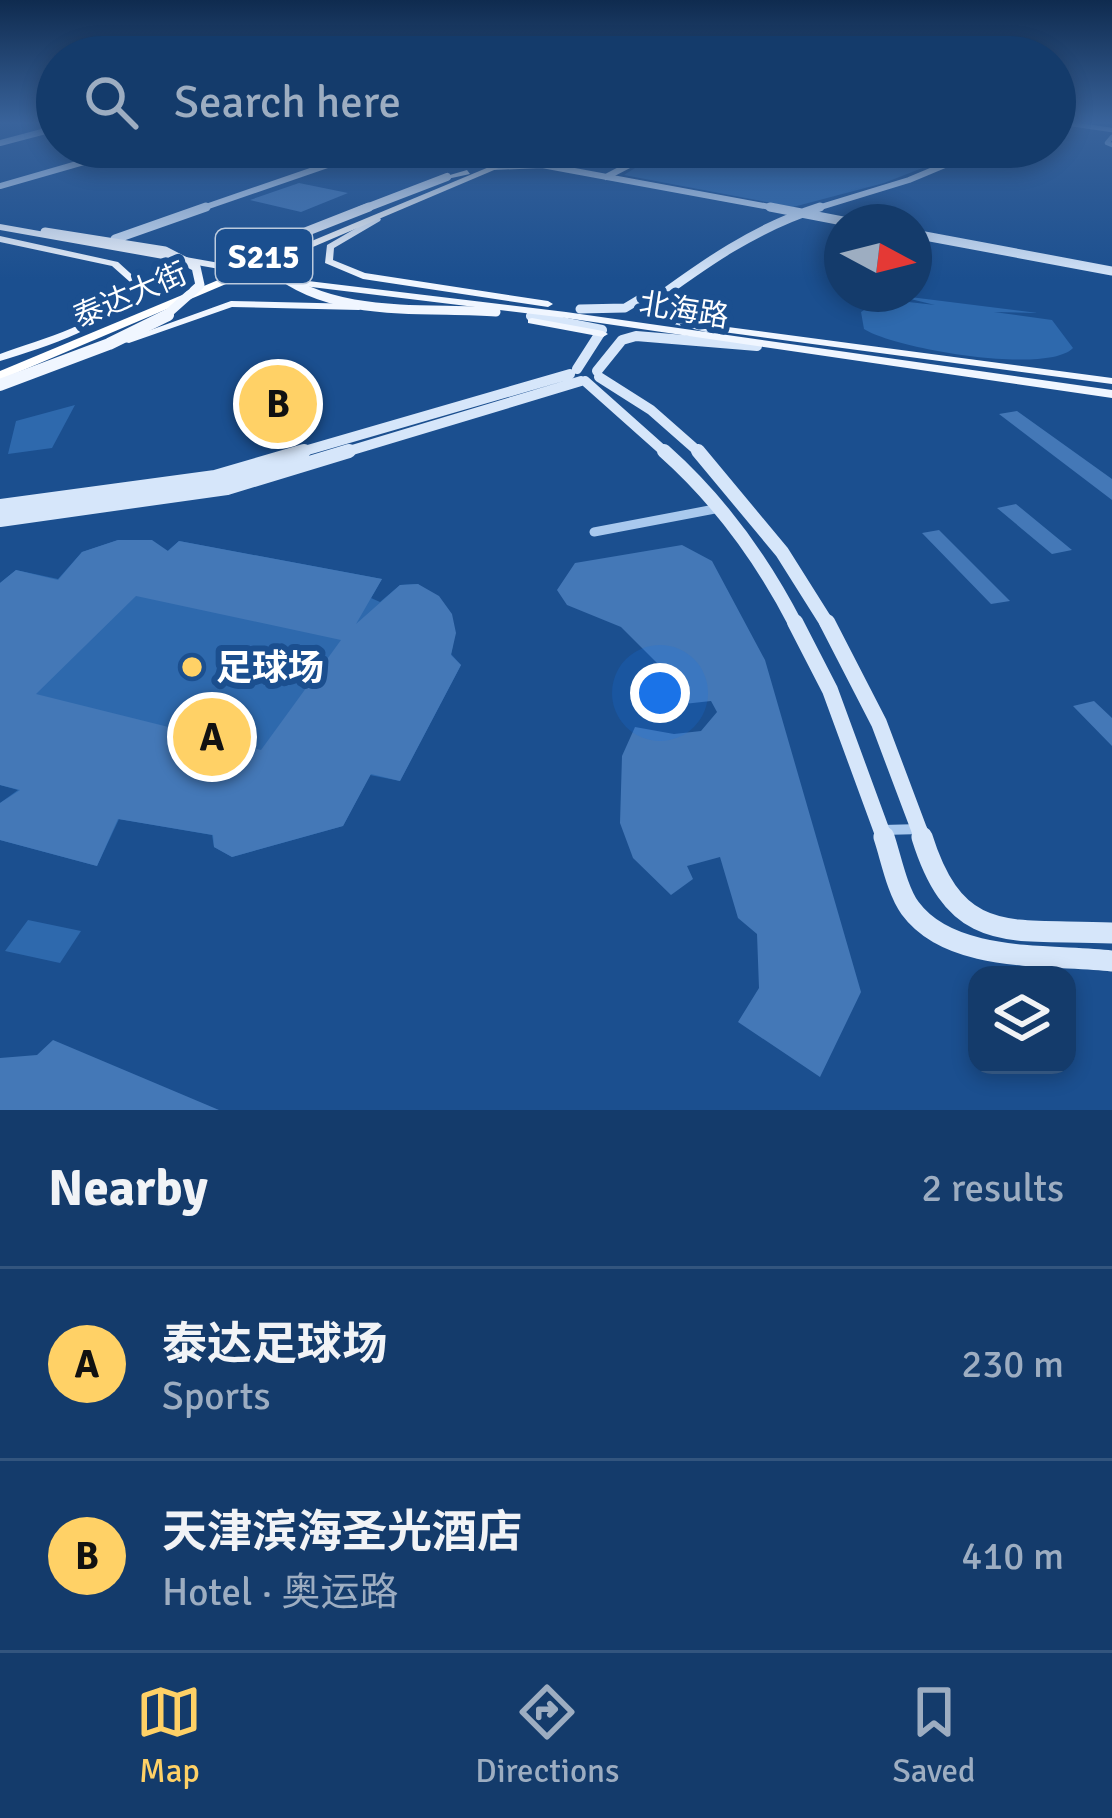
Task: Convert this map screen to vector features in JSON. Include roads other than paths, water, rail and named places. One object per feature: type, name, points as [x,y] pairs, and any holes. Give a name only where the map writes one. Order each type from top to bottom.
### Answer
[{"type":"highway","name":"泰达大街","points":[[0,361],[460,175]]},
{"type":"highway","name":"泰达大街","points":[[0,384],[471,175]]},
{"type":"main road","points":[[456,175],[290,238],[273,254],[273,269],[294,286],[340,300],[631,326]]},
{"type":"main road","points":[[376,219],[330,247],[328,262],[364,276],[557,306]]},
{"type":"main road","points":[[0,231],[115,264],[135,282],[126,299],[102,315],[0,361]]},
{"type":"main road","points":[[0,231],[45,232],[172,253],[196,267],[201,281],[187,302],[162,318],[0,384]]},
{"type":"main road","points":[[0,231],[225,267]]},
{"type":"main road","points":[[0,231],[213,272]]},
{"type":"main road","name":"北海路","points":[[1112,381],[557,306],[255,274],[1112,394]]},
{"type":"main road","points":[[0,384],[241,303],[466,314],[603,334]]},
{"type":"street","points":[[0,185],[36,175]]},
{"type":"street","points":[[115,239],[300,175]]},
{"type":"street","points":[[598,175],[824,216]]},
{"type":"street","points":[[600,175],[605,176]]},
{"type":"street","points":[[580,309],[632,306],[723,242],[797,211],[912,175]]},
{"type":"street","points":[[706,327],[658,316],[648,304],[740,239],[797,211],[824,217]]},
{"type":"street","points":[[932,236],[1112,270]]},
{"type":"street","points":[[531,316],[603,334],[585,376]]},
{"type":"street","points":[[0,520],[226,488],[585,376],[622,340],[636,336],[757,346]]},
{"type":"street","points":[[585,376],[676,460],[724,514],[802,631],[830,689],[909,907],[945,938],[998,952],[1112,961]]},
{"type":"street","points":[[0,506],[215,477],[585,376],[666,427],[752,515],[831,627],[862,687],[922,829],[939,885],[962,914],[977,921],[1112,933]]},
{"type":"street","points":[[593,532],[724,514],[752,515]]},
{"type":"street","points":[[802,631],[831,627]]},
{"type":"street","points":[[830,689],[862,687]]},
{"type":"street","points":[[882,830],[922,829]]},
{"type":"tunnel","points":[[225,267],[261,272]]},
{"type":"place","name":"天津滨海圣光酒店","points":[[278,404]]},
{"type":"place","name":"足球场","points":[[192,667]]},
{"type":"place","name":"泰达足球场","points":[[212,737]]}]
